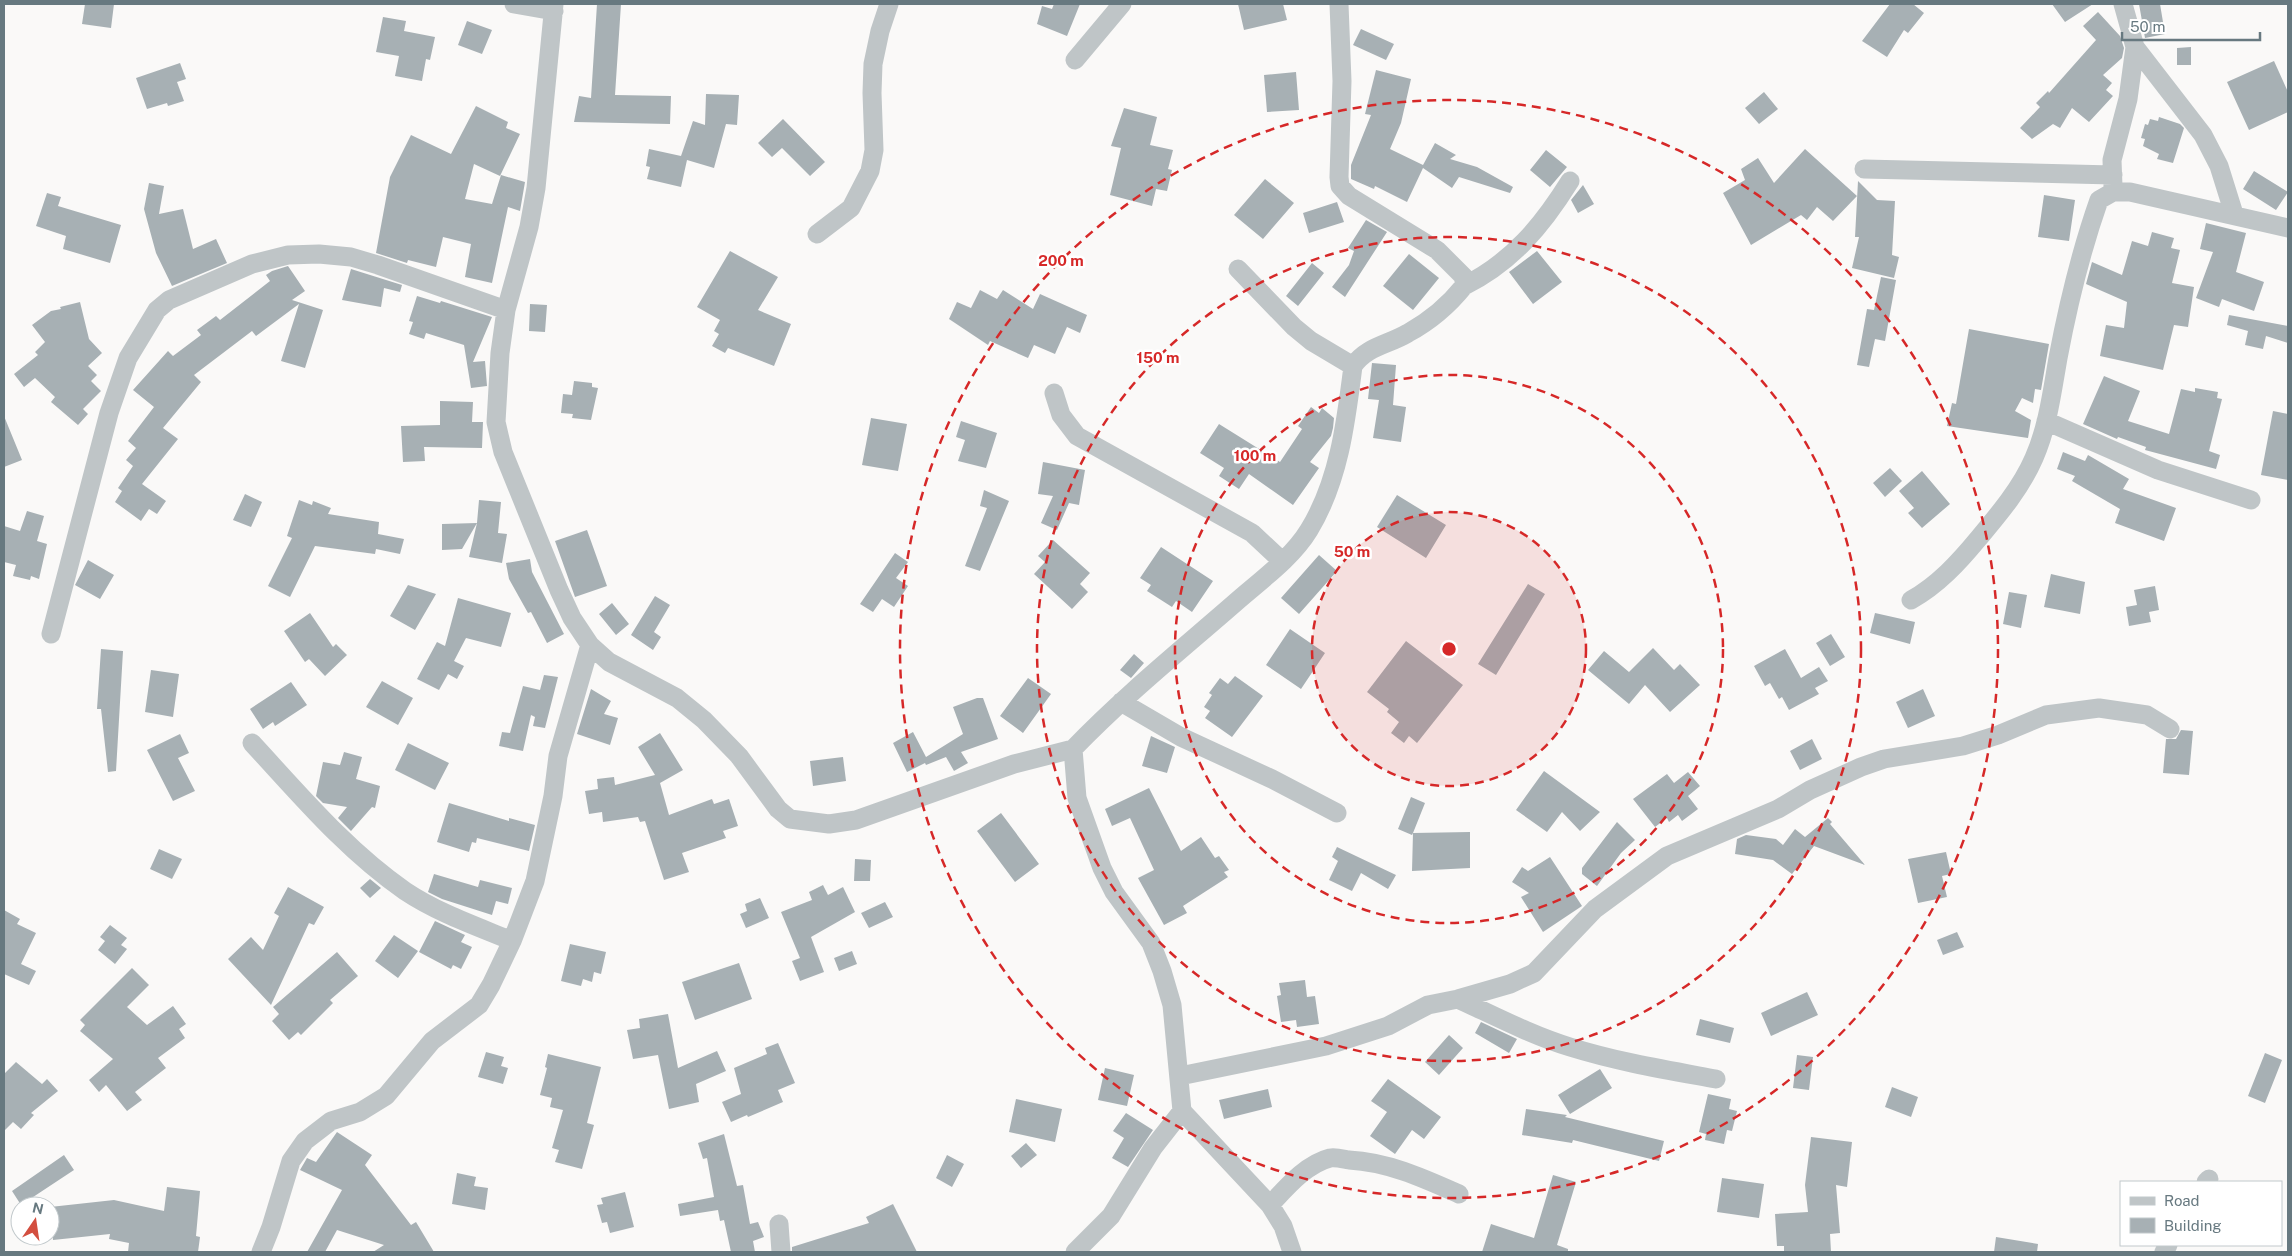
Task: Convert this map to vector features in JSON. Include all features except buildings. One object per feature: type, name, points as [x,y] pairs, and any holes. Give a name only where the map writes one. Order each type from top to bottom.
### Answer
[{"type":"street","points":[[514,4],[554,8],[536,188],[529,227],[506,310],[500,353],[496,422],[503,452],[559,590],[572,618],[590,645],[608,662],[677,698],[704,720],[739,756],[778,809],[790,819],[829,824],[856,820],[1014,764],[1073,749],[1121,702],[1282,561],[1308,532],[1320,510],[1342,444],[1353,366],[1360,356],[1370,349],[1406,335],[1425,324],[1449,304],[1464,286],[1484,276],[1503,262],[1535,232],[1570,182]]},
{"type":"street","points":[[817,234],[851,208],[870,171],[874,150],[872,92],[874,64],[880,31],[889,4]]},
{"type":"street","points":[[1075,60],[1122,4]]},
{"type":"street","points":[[1339,4],[1342,81],[1338,177],[1340,186],[1349,196],[1437,250],[1464,277],[1464,286]]},
{"type":"street","points":[[2122,5],[2135,47],[2204,135],[2219,166],[2234,214]]},
{"type":"street","points":[[1912,600],[1929,590],[1964,556],[2017,490],[2034,458],[2052,404],[2058,357],[2084,244],[2099,200],[2113,183],[2112,160],[2128,99],[2135,47]]},
{"type":"street","points":[[1864,169],[2113,183],[2130,192],[2234,214],[2288,228]]},
{"type":"street","points":[[51,634],[109,413],[128,358],[157,310],[169,300],[252,264],[288,255],[319,254],[351,257],[378,265],[506,310]]},
{"type":"street","points":[[1238,269],[1294,327],[1311,341],[1353,366]]},
{"type":"street","points":[[1054,393],[1061,415],[1077,436],[1252,533],[1282,561]]},
{"type":"street","points":[[2046,421],[2158,470],[2251,500]]},
{"type":"street","points":[[261,1252],[271,1228],[291,1161],[305,1141],[331,1121],[360,1112],[386,1096],[432,1041],[479,1005],[512,941],[535,881],[553,796],[558,756],[590,645]]},
{"type":"street","points":[[1121,702],[1181,737],[1272,779],[1337,814]]},
{"type":"street","points":[[1180,1076],[1326,1046],[1388,1026],[1428,1005],[1458,999],[1510,984],[1534,972],[1595,909],[1666,856],[1778,809],[1810,790],[1861,766],[1884,759],[1963,746],[1998,735],[2046,715],[2099,708],[2147,716],[2170,730]]},
{"type":"street","points":[[252,743],[322,819],[372,866],[407,892],[429,904],[512,941]]},
{"type":"street","points":[[1073,749],[1077,798],[1102,868],[1114,892],[1151,943],[1162,971],[1172,1005],[1182,1111],[1270,1205],[1283,1226],[1292,1252]]},
{"type":"street","points":[[1458,999],[1511,1024],[1570,1047],[1628,1062],[1716,1079]]},
{"type":"street","points":[[1075,1252],[1111,1216],[1152,1148],[1182,1111]]},
{"type":"street","points":[[1270,1205],[1291,1182],[1313,1166],[1331,1158],[1362,1160],[1408,1172],[1459,1194]]},
{"type":"street","points":[[780,1224],[781,1252]]}]
